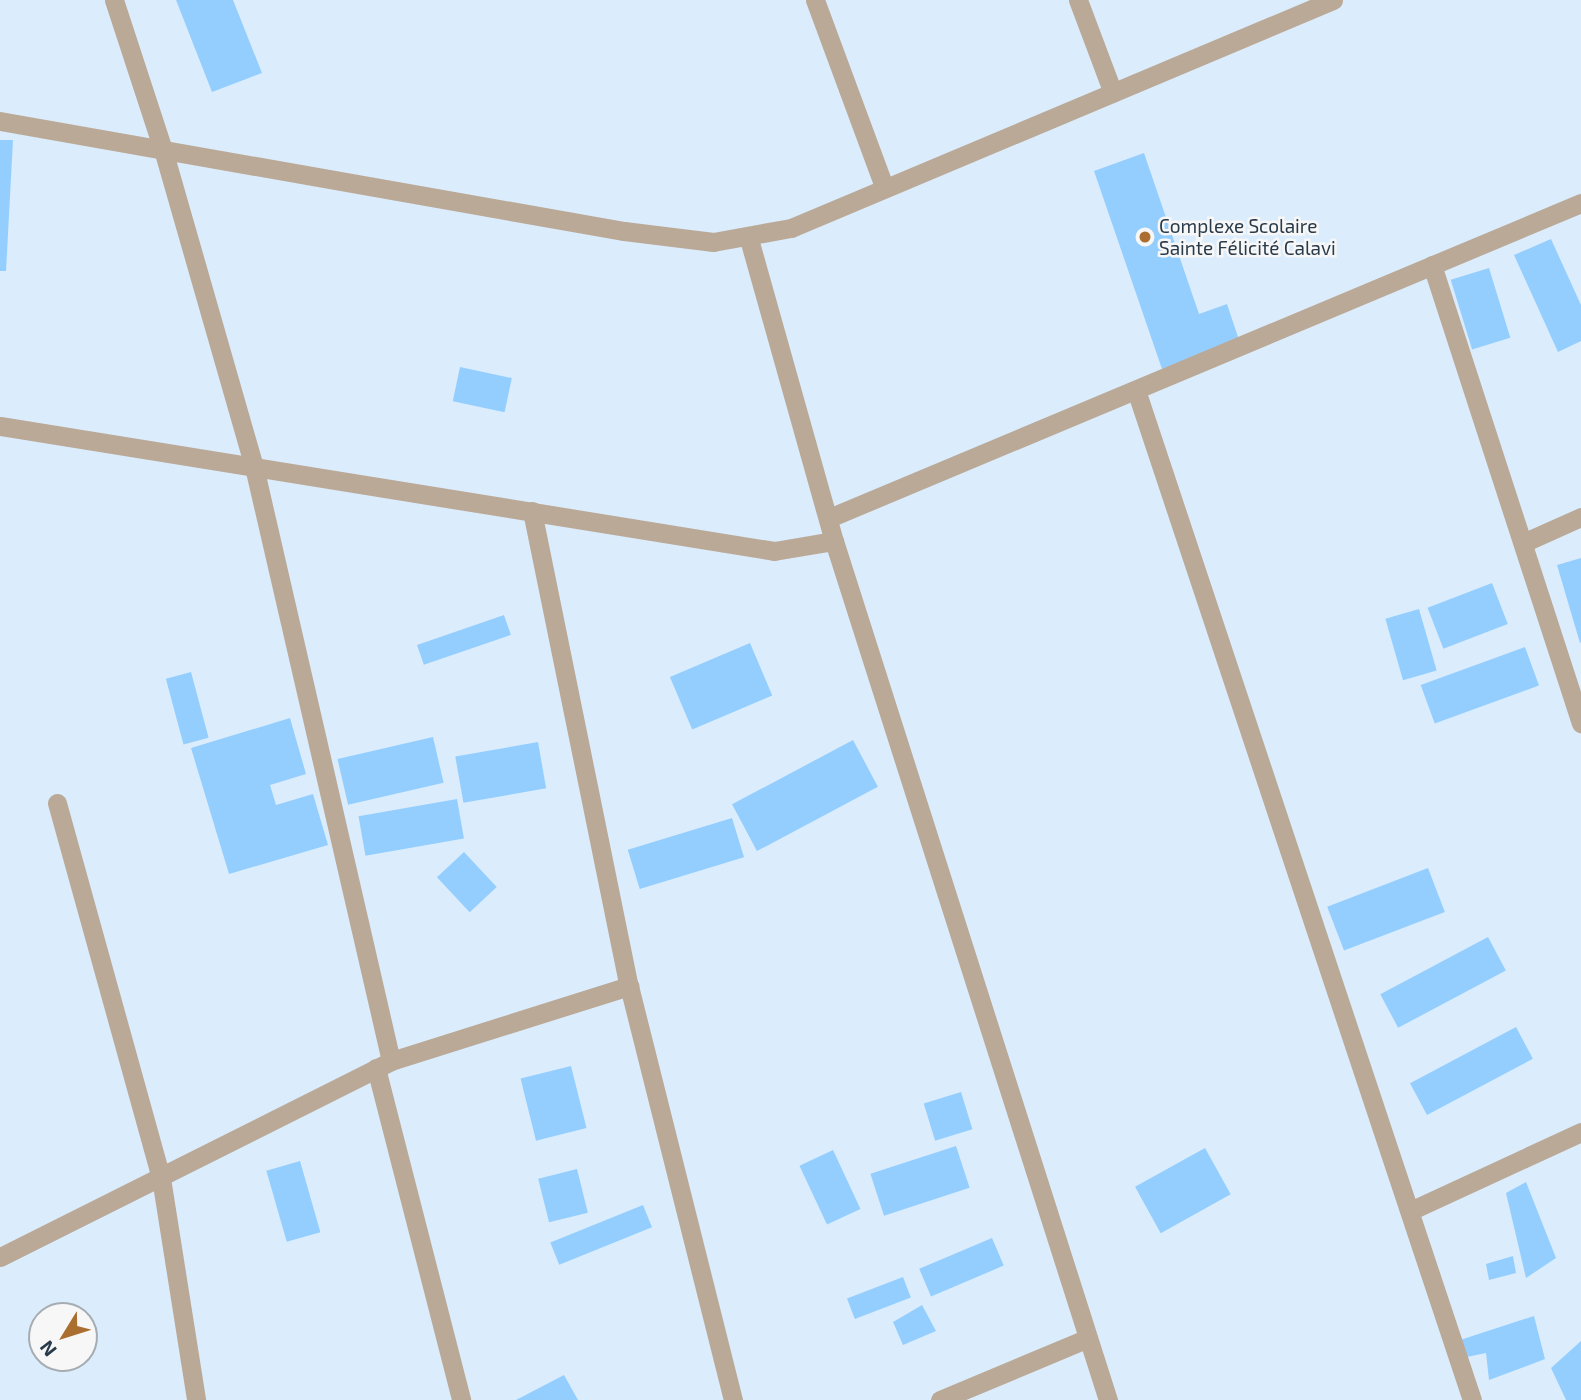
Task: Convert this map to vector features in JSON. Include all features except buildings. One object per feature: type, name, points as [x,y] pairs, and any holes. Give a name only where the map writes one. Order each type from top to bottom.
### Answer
[{"type":"street","points":[[114,0],[164,153],[255,471],[384,1065],[461,1400]]},
{"type":"street","points":[[815,0],[884,187]]},
{"type":"street","points":[[1078,0],[1113,93]]},
{"type":"street","points":[[0,121],[164,153],[624,232],[713,242],[748,239],[791,228],[1333,0]]},
{"type":"street","points":[[829,518],[1581,203]]},
{"type":"street","points":[[748,239],[834,541],[1108,1400]]},
{"type":"street","points":[[1432,265],[1525,542],[1581,723]]},
{"type":"street","points":[[1136,390],[1472,1400]]},
{"type":"street","points":[[0,426],[255,471],[532,511],[774,551],[834,541]]},
{"type":"street","points":[[532,511],[629,986],[733,1400]]},
{"type":"street","points":[[1525,542],[1581,517]]},
{"type":"street","points":[[57,803],[161,1178],[195,1400]]},
{"type":"street","points":[[0,1257],[384,1065],[629,986]]},
{"type":"street","points":[[1410,1211],[1581,1132]]},
{"type":"street","points":[[940,1400],[1088,1338]]},
{"type":"place","name":"Complexe Scolaire Sainte Félicité Calavi","points":[[1145,237]]}]
